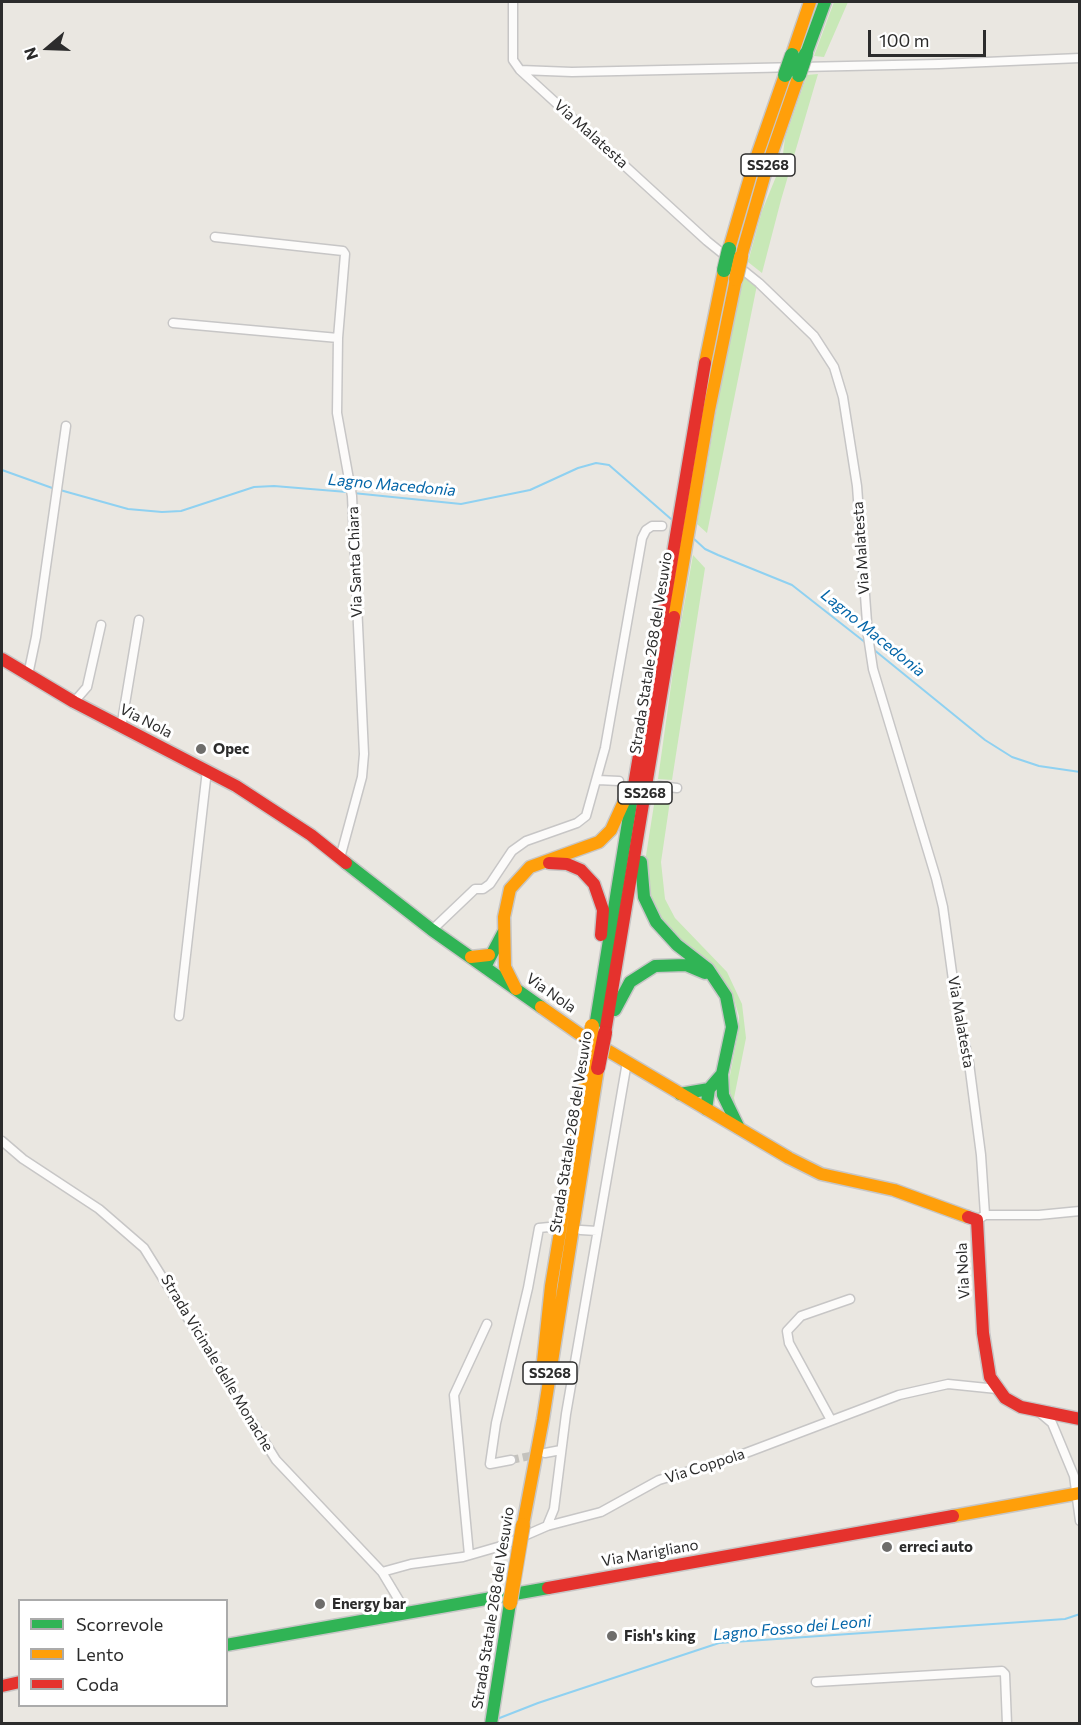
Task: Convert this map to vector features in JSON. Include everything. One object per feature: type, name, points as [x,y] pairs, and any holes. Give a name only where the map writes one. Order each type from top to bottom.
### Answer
[{"type":"main road","name":"Strada Statale 268 del Vesuvio","points":[[686,514],[696,407],[724,270],[735,253],[766,170],[799,54],[810,2]]},
{"type":"main road","name":"Strada Statale 268 del Vesuvio","points":[[799,54],[825,2]]},
{"type":"main road","name":"Strada Statale 268 del Vesuvio","points":[[601,1031],[648,775],[686,514],[736,279],[735,253]]},
{"type":"main road","name":"Strada Statale 268 del Vesuvio","points":[[533,1462],[543,1419],[589,1125],[652,683],[680,550]]},
{"type":"main road","name":"Via Nola","points":[[2,659],[122,728],[207,770],[292,821],[432,930],[471,957],[487,964],[516,989],[578,1033],[707,1110],[821,1174],[894,1190],[981,1218],[985,1351],[990,1377],[997,1389]]},
{"type":"main road","name":"SS268","points":[[516,989],[507,975],[503,933],[506,900],[510,889],[521,874],[540,863],[585,849],[599,842],[611,831],[627,793],[652,683]]},
{"type":"main road","name":"SS268","points":[[648,775],[640,878],[644,897],[664,933],[708,969],[726,996],[731,1010],[732,1027],[722,1074],[723,1095],[739,1128]]},
{"type":"main road","name":"SS268","points":[[540,863],[567,864],[581,870],[594,884],[600,896],[603,910],[601,1031]]},
{"type":"main road","name":"SS268","points":[[487,964],[503,933]]},
{"type":"main road","points":[[487,964],[506,958]]},
{"type":"main road","name":"SS268","points":[[601,1031],[630,982],[646,970],[668,964],[686,965],[711,975]]},
{"type":"main road","name":"Strada Statale 268 del Vesuvio","points":[[491,1724],[533,1462],[551,1286],[597,1067]]},
{"type":"main road","name":"SS268","points":[[709,1089],[722,1074]]},
{"type":"main road","points":[[680,1094],[709,1089],[707,1110]]},
{"type":"main road","points":[[707,1110],[717,1105],[723,1095]]},
{"type":"main road","points":[[997,1389],[1005,1398],[1020,1407],[1080,1419]]},
{"type":"main road","name":"Via Marigliano","points":[[228,1645],[1077,1494]]},
{"type":"main road","points":[[2,1686],[18,1682]]},
{"type":"street","points":[[513,2],[513,60],[520,70],[582,72],[939,64],[1080,58]]},
{"type":"street","name":"Via Malatesta","points":[[520,70],[707,241],[767,290],[814,336],[834,367],[843,397],[856,477],[868,636],[873,669],[943,907],[956,1002],[975,1099],[981,1218]]},
{"type":"street","name":"Via Santa Chiara","points":[[215,237],[343,251],[346,267],[338,338],[337,413],[352,496],[364,754],[360,786],[340,858]]},
{"type":"street","points":[[173,322],[338,338]]},
{"type":"street","points":[[28,675],[36,637],[66,426]]},
{"type":"street","points":[[432,930],[476,889],[483,890],[490,884],[512,851],[526,841],[577,823],[586,816],[598,780],[642,538],[646,530],[652,526],[662,526]]},
{"type":"street","points":[[122,728],[139,620]]},
{"type":"street","points":[[74,702],[87,687],[101,625]]},
{"type":"street","points":[[179,1016],[207,770]]},
{"type":"street","points":[[598,780],[619,781]]},
{"type":"street","points":[[659,786],[677,788]]},
{"type":"street","points":[[547,1526],[554,1509],[561,1450],[627,1062]]},
{"type":"street","name":"Strada Vicinale delle Monache","points":[[2,1141],[23,1159],[99,1209],[144,1248],[276,1460],[382,1572],[406,1612]]},
{"type":"street","points":[[981,1218],[1080,1211]]},
{"type":"street","points":[[511,1460],[490,1464],[496,1423],[528,1288],[539,1228],[549,1227]]},
{"type":"street","points":[[581,1230],[597,1231]]},
{"type":"street","points":[[831,1420],[789,1343],[787,1331],[801,1316],[850,1299]]},
{"type":"street","points":[[469,1555],[454,1395],[487,1324]]},
{"type":"street","name":"Via Coppola","points":[[382,1572],[411,1564],[469,1555],[501,1546],[547,1526],[602,1512],[659,1480],[730,1459],[831,1420],[927,1387],[948,1384],[997,1389]]},
{"type":"street","points":[[1038,1412],[1055,1430],[1074,1476],[1080,1521]]},
{"type":"street","points":[[545,1453],[561,1450]]},
{"type":"street","points":[[816,1682],[1002,1671],[1005,1674],[1007,1724]]},
{"type":"green space","points":[[834,2],[848,2],[824,57],[814,56]]},
{"type":"green space","points":[[818,74],[762,273],[748,262],[762,211],[782,162],[785,138],[807,75]]},
{"type":"green space","points":[[744,275],[757,285],[707,533],[697,524],[719,395]]},
{"type":"green space","points":[[693,555],[705,568],[672,780],[658,779],[675,657]]},
{"type":"green space","points":[[656,792],[671,794],[661,862],[665,899],[675,918],[727,972],[742,1004],[746,1038],[734,1098],[741,1123],[731,1106],[727,1091],[739,1028],[739,1016],[733,996],[715,970],[672,936],[660,922],[647,892],[645,862]]},
{"type":"waterway","name":"Lagno Macedonia","points":[[353,493],[461,504],[530,490],[578,468],[596,463],[609,465],[671,519]]},
{"type":"waterway","name":"Lagno Macedonia","points":[[2,470],[55,489]]},
{"type":"waterway","name":"Lagno Macedonia","points":[[60,490],[128,509],[162,512],[181,511],[254,487],[274,486],[347,492]]},
{"type":"waterway","name":"Lagno Macedonia","points":[[693,538],[705,549],[792,585],[866,643]]},
{"type":"waterway","name":"Lagno Macedonia","points":[[873,649],[985,740],[1012,757],[1039,766],[1080,772]]},
{"type":"waterway","name":"Lagno Fosso dei Leoni","points":[[497,1719],[538,1703],[719,1643],[1065,1619],[1080,1614]]},
{"type":"tunnel","points":[[511,1460],[539,1454]]},
{"type":"traffic: fast","points":[[806,54],[825,2]]},
{"type":"traffic: fast","points":[[799,75],[806,54]]},
{"type":"traffic: fast","points":[[785,75],[792,55]]},
{"type":"traffic: fast","points":[[724,270],[729,249]]},
{"type":"traffic: fast","points":[[595,1027],[634,785]]},
{"type":"traffic: fast","points":[[641,862],[644,897],[656,922],[677,945],[708,969],[726,996],[732,1027],[722,1074],[723,1095],[739,1128]]},
{"type":"traffic: fast","points":[[346,863],[432,930],[541,1007]]},
{"type":"traffic: fast","points":[[485,967],[503,933]]},
{"type":"traffic: fast","points":[[615,1010],[630,982],[655,966],[686,965],[705,973]]},
{"type":"traffic: fast","points":[[706,1109],[709,1089],[722,1074]]},
{"type":"traffic: fast","points":[[680,1094],[709,1089]]},
{"type":"traffic: fast","points":[[228,1645],[548,1588]]},
{"type":"traffic: fast","points":[[491,1724],[510,1603]]},
{"type":"traffic: slow","points":[[792,55],[810,2]]},
{"type":"traffic: slow","points":[[729,249],[753,167],[785,75]]},
{"type":"traffic: slow","points":[[741,257],[766,170],[799,75]]},
{"type":"traffic: slow","points":[[736,279],[741,257]]},
{"type":"traffic: slow","points":[[705,363],[724,270]]},
{"type":"traffic: slow","points":[[674,617],[709,410],[736,279]]},
{"type":"traffic: slow","points":[[516,989],[505,967],[504,917],[510,889],[530,867],[599,842],[611,830],[626,797]]},
{"type":"traffic: slow","points":[[471,957],[489,955]]},
{"type":"traffic: slow","points":[[541,1007],[578,1033],[789,1158],[821,1174],[894,1190],[968,1217]]},
{"type":"traffic: slow","points":[[588,1063],[592,1026]]},
{"type":"traffic: slow","points":[[543,1362],[551,1286],[588,1063]]},
{"type":"traffic: slow","points":[[523,1525],[543,1419],[598,1068]]},
{"type":"traffic: slow","points":[[953,1516],[1080,1493]]},
{"type":"traffic: slow","points":[[510,1603],[523,1525]]},
{"type":"traffic: jam","points":[[634,785],[705,363]]},
{"type":"traffic: jam","points":[[605,1033],[674,617]]},
{"type":"traffic: jam","points":[[2,659],[74,702],[236,786],[311,835],[346,863]]},
{"type":"traffic: jam","points":[[549,863],[567,864],[581,870],[594,884],[603,910],[601,935]]},
{"type":"traffic: jam","points":[[598,1068],[605,1033]]},
{"type":"traffic: jam","points":[[968,1217],[977,1220],[983,1333],[990,1377],[1005,1398],[1021,1407],[1080,1419]]},
{"type":"traffic: jam","points":[[548,1588],[953,1516]]},
{"type":"traffic: jam","points":[[2,1686],[18,1682]]},
{"type":"place","name":"Opec","points":[[201,749]]},
{"type":"place","name":"erreci auto","points":[[887,1547]]},
{"type":"place","name":"Energy bar","points":[[320,1604]]},
{"type":"place","name":"Fish's king","points":[[612,1636]]}]
